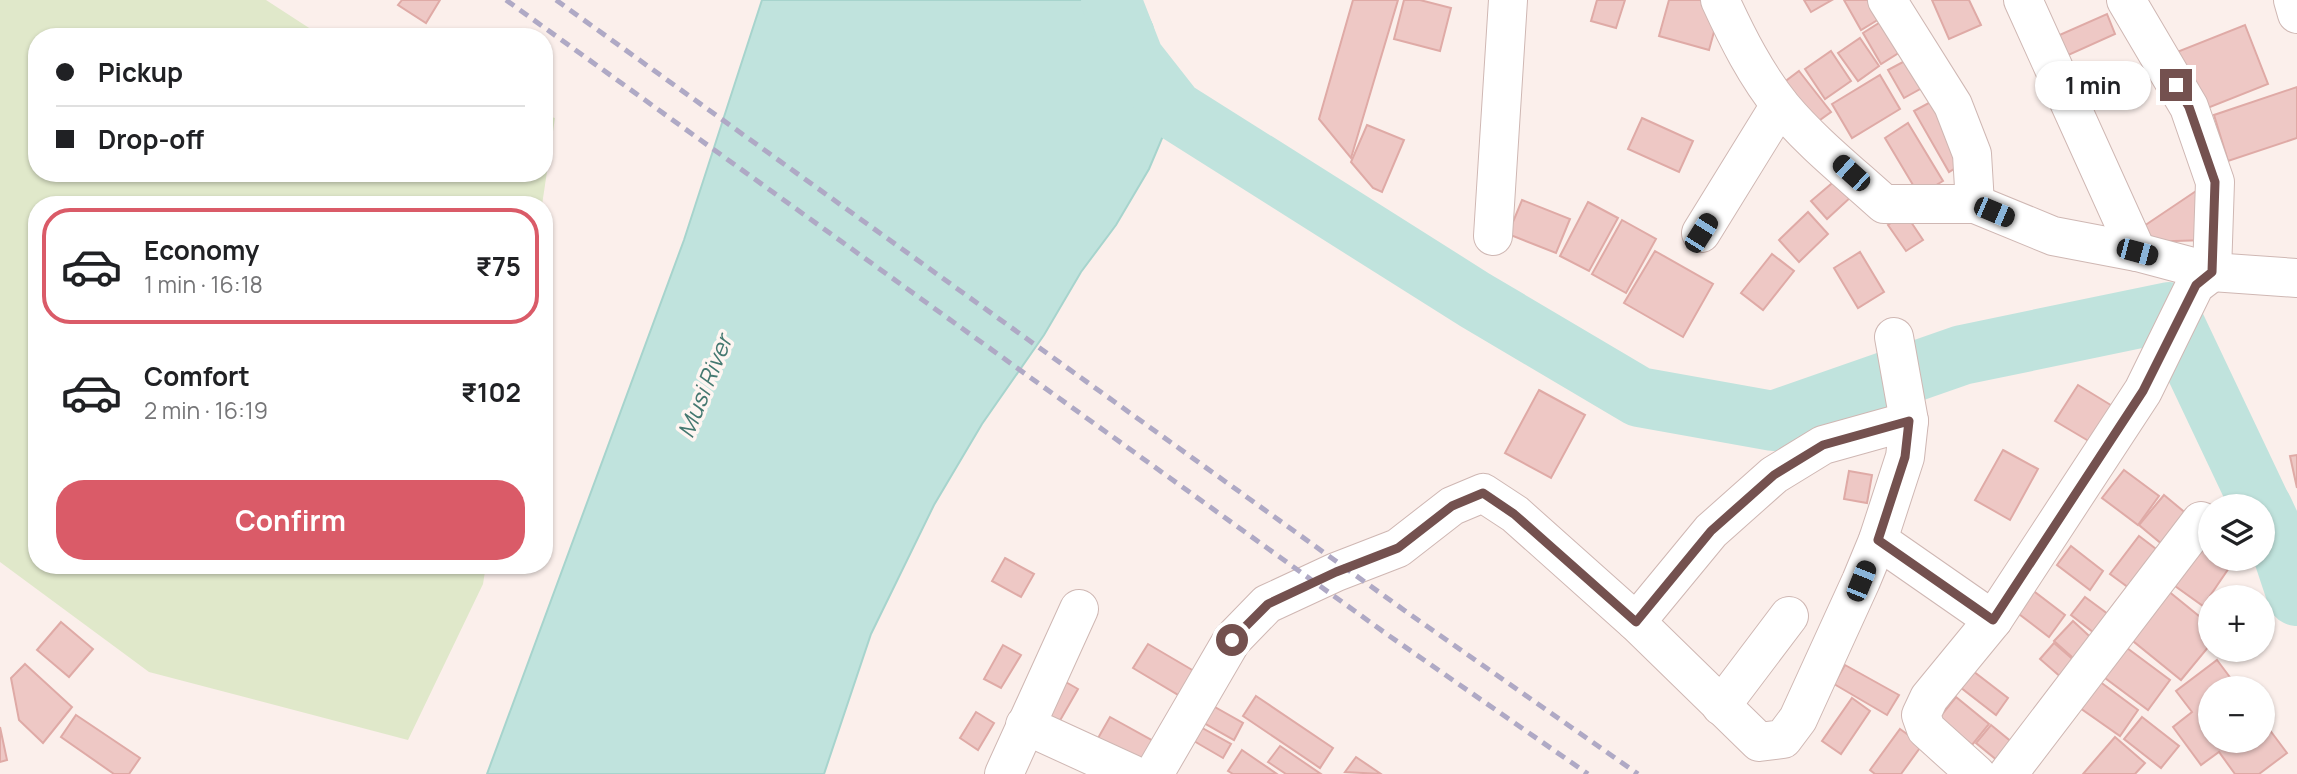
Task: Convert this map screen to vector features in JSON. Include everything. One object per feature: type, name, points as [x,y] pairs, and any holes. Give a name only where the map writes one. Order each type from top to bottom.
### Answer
[{"type":"street","points":[[1493,236],[1508,0]]},
{"type":"street","points":[[1720,0],[1742,46],[1780,105],[1800,128],[1884,204],[1975,204],[2053,236],[2137,252],[2204,279],[2297,278]]},
{"type":"street","points":[[1887,0],[1953,105],[1972,154],[1975,204]]},
{"type":"street","points":[[2023,0],[2137,252]]},
{"type":"street","points":[[1958,768],[1926,729],[1921,715],[1929,698],[1993,620],[2143,391],[2204,279],[2215,182],[2189,107],[2126,0]]},
{"type":"street","points":[[2293,0],[2297,14]]},
{"type":"street","points":[[1701,233],[1780,105]]},
{"type":"street","points":[[1154,774],[1232,640],[1268,604],[1336,572],[1398,548],[1452,506],[1483,493],[1514,514],[1636,622],[1759,742],[1783,739],[1798,719],[1878,540],[1905,457],[1909,421],[1894,337]]},
{"type":"street","points":[[1636,622],[1711,531],[1774,475],[1823,445],[1909,421]]},
{"type":"street","points":[[2008,774],[2198,524]]},
{"type":"street","points":[[1878,540],[1993,620]]},
{"type":"street","points":[[1003,774],[1079,609]]},
{"type":"street","points":[[1721,706],[1789,616]]},
{"type":"street","points":[[1025,726],[1132,774]]},
{"type":"green space","points":[[0,0],[266,0],[309,28],[28,28],[28,182],[545,182],[543,196],[28,196],[28,574],[485,574],[483,584],[408,740],[149,672],[0,562]]},
{"type":"water","name":"Musi River","points":[[762,0],[1140,0],[1152,25],[1174,110],[1149,169],[1116,225],[1081,272],[1044,335],[982,424],[934,505],[871,634],[824,774],[487,774],[684,240]]},
{"type":"building","points":[[402,0],[440,0],[426,23],[398,5]]},
{"type":"building","points":[[1353,0],[1398,0],[1351,158],[1319,119]]},
{"type":"building","points":[[1404,0],[1420,0],[1451,8],[1440,51],[1394,39]]},
{"type":"building","points":[[1597,0],[1625,0],[1616,28],[1591,21]]},
{"type":"building","points":[[1669,0],[1716,0],[1720,10],[1709,50],[1659,36]]},
{"type":"building","points":[[1804,0],[1832,0],[1811,12]]},
{"type":"building","points":[[1844,0],[1882,0],[1889,13],[1861,30]]},
{"type":"building","points":[[1932,0],[1969,0],[1981,25],[1949,39]]},
{"type":"building","points":[[2107,14],[2115,34],[2064,57],[2055,37]]},
{"type":"building","points":[[1887,18],[1905,49],[1881,64],[1863,33]]},
{"type":"building","points":[[2245,25],[2268,84],[2200,111],[2177,52]]},
{"type":"building","points":[[1860,38],[1879,66],[1858,81],[1838,53]]},
{"type":"building","points":[[1831,51],[1851,81],[1825,99],[1805,69]]},
{"type":"building","points":[[1914,56],[1929,84],[1904,98],[1888,70]]},
{"type":"building","points":[[1799,71],[1831,112],[1806,130],[1775,89]]},
{"type":"building","points":[[1880,75],[1900,109],[1852,138],[1832,104]]},
{"type":"building","points":[[2297,87],[2297,138],[2228,161],[2214,115]]},
{"type":"building","points":[[1936,99],[1970,159],[1949,172],[1914,111]]},
{"type":"building","points":[[1642,118],[1693,141],[1679,172],[1628,149]]},
{"type":"building","points":[[1908,123],[1943,181],[1919,195],[1885,138]]},
{"type":"building","points":[[1367,125],[1404,140],[1382,192],[1373,188],[1351,162]]},
{"type":"building","points":[[1837,179],[1852,196],[1827,219],[1811,201]]},
{"type":"building","points":[[2205,185],[2207,240],[2142,242],[2144,226]]},
{"type":"building","points":[[1522,200],[1570,219],[1556,253],[1508,234]]},
{"type":"building","points":[[1588,202],[1618,218],[1589,271],[1560,256]]},
{"type":"building","points":[[1808,212],[1828,234],[1799,262],[1779,240]]},
{"type":"building","points":[[1905,213],[1923,240],[1906,251],[1888,225]]},
{"type":"building","points":[[1622,220],[1656,239],[1626,293],[1592,274]]},
{"type":"building","points":[[1655,251],[1713,284],[1683,337],[1624,303]]},
{"type":"building","points":[[1860,252],[1884,292],[1858,308],[1834,268]]},
{"type":"building","points":[[1772,254],[1794,271],[1763,310],[1741,293]]},
{"type":"building","points":[[2078,385],[2114,407],[2092,443],[2055,421]]},
{"type":"building","points":[[1539,390],[1585,415],[1551,478],[1505,453]]},
{"type":"building","points":[[2003,450],[2038,469],[2010,520],[1975,500]]},
{"type":"building","points":[[2297,455],[2297,488],[2290,456]]},
{"type":"building","points":[[2124,470],[2159,496],[2138,525],[2102,498]]},
{"type":"building","points":[[1849,471],[1872,475],[1867,503],[1844,499]]},
{"type":"building","points":[[2164,495],[2194,520],[2169,550],[2139,525]]},
{"type":"building","points":[[2139,536],[2168,558],[2140,596],[2110,574]]},
{"type":"building","points":[[2071,546],[2103,571],[2090,590],[2057,565]]},
{"type":"building","points":[[2198,552],[2198,571],[2227,571],[2217,585],[2198,585],[2198,602],[2175,586]]},
{"type":"building","points":[[1005,558],[1034,574],[1021,597],[992,581]]},
{"type":"building","points":[[2031,589],[2065,615],[2049,637],[2015,611]]},
{"type":"building","points":[[2167,590],[2198,615],[2198,659],[2181,680],[2128,637]]},
{"type":"building","points":[[2085,597],[2116,620],[2102,639],[2071,615]]},
{"type":"building","points":[[2073,621],[2099,645],[2081,665],[2054,641]]},
{"type":"building","points":[[61,622],[93,649],[69,677],[37,650]]},
{"type":"building","points":[[2054,643],[2084,669],[2070,685],[2040,659]]},
{"type":"building","points":[[1148,644],[1194,671],[1180,696],[1133,668]]},
{"type":"building","points":[[1003,645],[1021,655],[1001,688],[984,679]]},
{"type":"building","points":[[2123,645],[2170,680],[2148,710],[2101,675]]},
{"type":"building","points":[[2214,662],[2218,662],[2229,676],[2198,676],[2198,753],[2218,753],[2201,765],[2173,727],[2192,712],[2176,691]]},
{"type":"building","points":[[25,664],[72,707],[43,743],[19,720],[11,678]]},
{"type":"building","points":[[1845,665],[1899,695],[1887,715],[1834,684]]},
{"type":"building","points":[[1973,671],[2008,698],[1996,715],[1960,687]]},
{"type":"building","points":[[1064,681],[1078,689],[1058,724],[1044,716]]},
{"type":"building","points":[[2099,681],[2138,710],[2120,736],[2080,708]]},
{"type":"building","points":[[1256,696],[1333,748],[1320,768],[1243,716]]},
{"type":"building","points":[[1956,697],[1989,724],[1972,745],[1939,718]]},
{"type":"building","points":[[1852,698],[1870,711],[1841,754],[1822,741]]},
{"type":"building","points":[[1206,702],[1243,723],[1234,740],[1197,719]]},
{"type":"building","points":[[976,712],[994,723],[978,750],[960,738]]},
{"type":"building","points":[[76,715],[140,758],[129,774],[114,774],[61,737]]},
{"type":"building","points":[[1110,717],[1155,742],[1137,773],[1093,747]]},
{"type":"building","points":[[2142,717],[2179,746],[2161,768],[2124,739]]},
{"type":"building","points":[[1195,724],[1231,744],[1223,758],[1187,737]]},
{"type":"building","points":[[1991,725],[2019,748],[2004,766],[1976,743]]},
{"type":"building","points":[[0,727],[7,760],[0,762]]},
{"type":"building","points":[[1900,729],[1922,745],[1901,774],[1875,774],[1870,770]]},
{"type":"building","points":[[2115,737],[2145,763],[2135,774],[2083,774]]},
{"type":"building","points":[[2275,737],[2287,753],[2259,774],[2235,774],[2220,753],[2275,753]]},
{"type":"building","points":[[1280,746],[1321,774],[1286,774],[1268,762]]},
{"type":"building","points":[[1242,750],[1277,774],[1233,774],[1228,771]]},
{"type":"building","points":[[1356,757],[1381,774],[1345,772]]},
{"type":"waterway","points":[[1111,0],[1134,59],[1174,110],[1475,300],[1639,397],[1773,421],[1962,355],[2169,312],[2255,494]]},
{"type":"waterway","points":[[2275,535],[2297,596]]},
{"type":"railway","points":[[506,0],[545,28]]},
{"type":"railway","points":[[556,0],[1408,613],[1638,774]]},
{"type":"railway","points":[[553,34],[1388,635],[1588,774]]},
{"type":"route","points":[[1232,640],[1268,604],[1336,572],[1398,548],[1452,506],[1483,493],[1514,514],[1636,622],[1711,531],[1774,475],[1823,445],[1909,421],[1905,457],[1878,540],[1993,620],[2143,391],[2196,285],[2212,272],[2215,182],[2189,107],[2176,85]]}]
